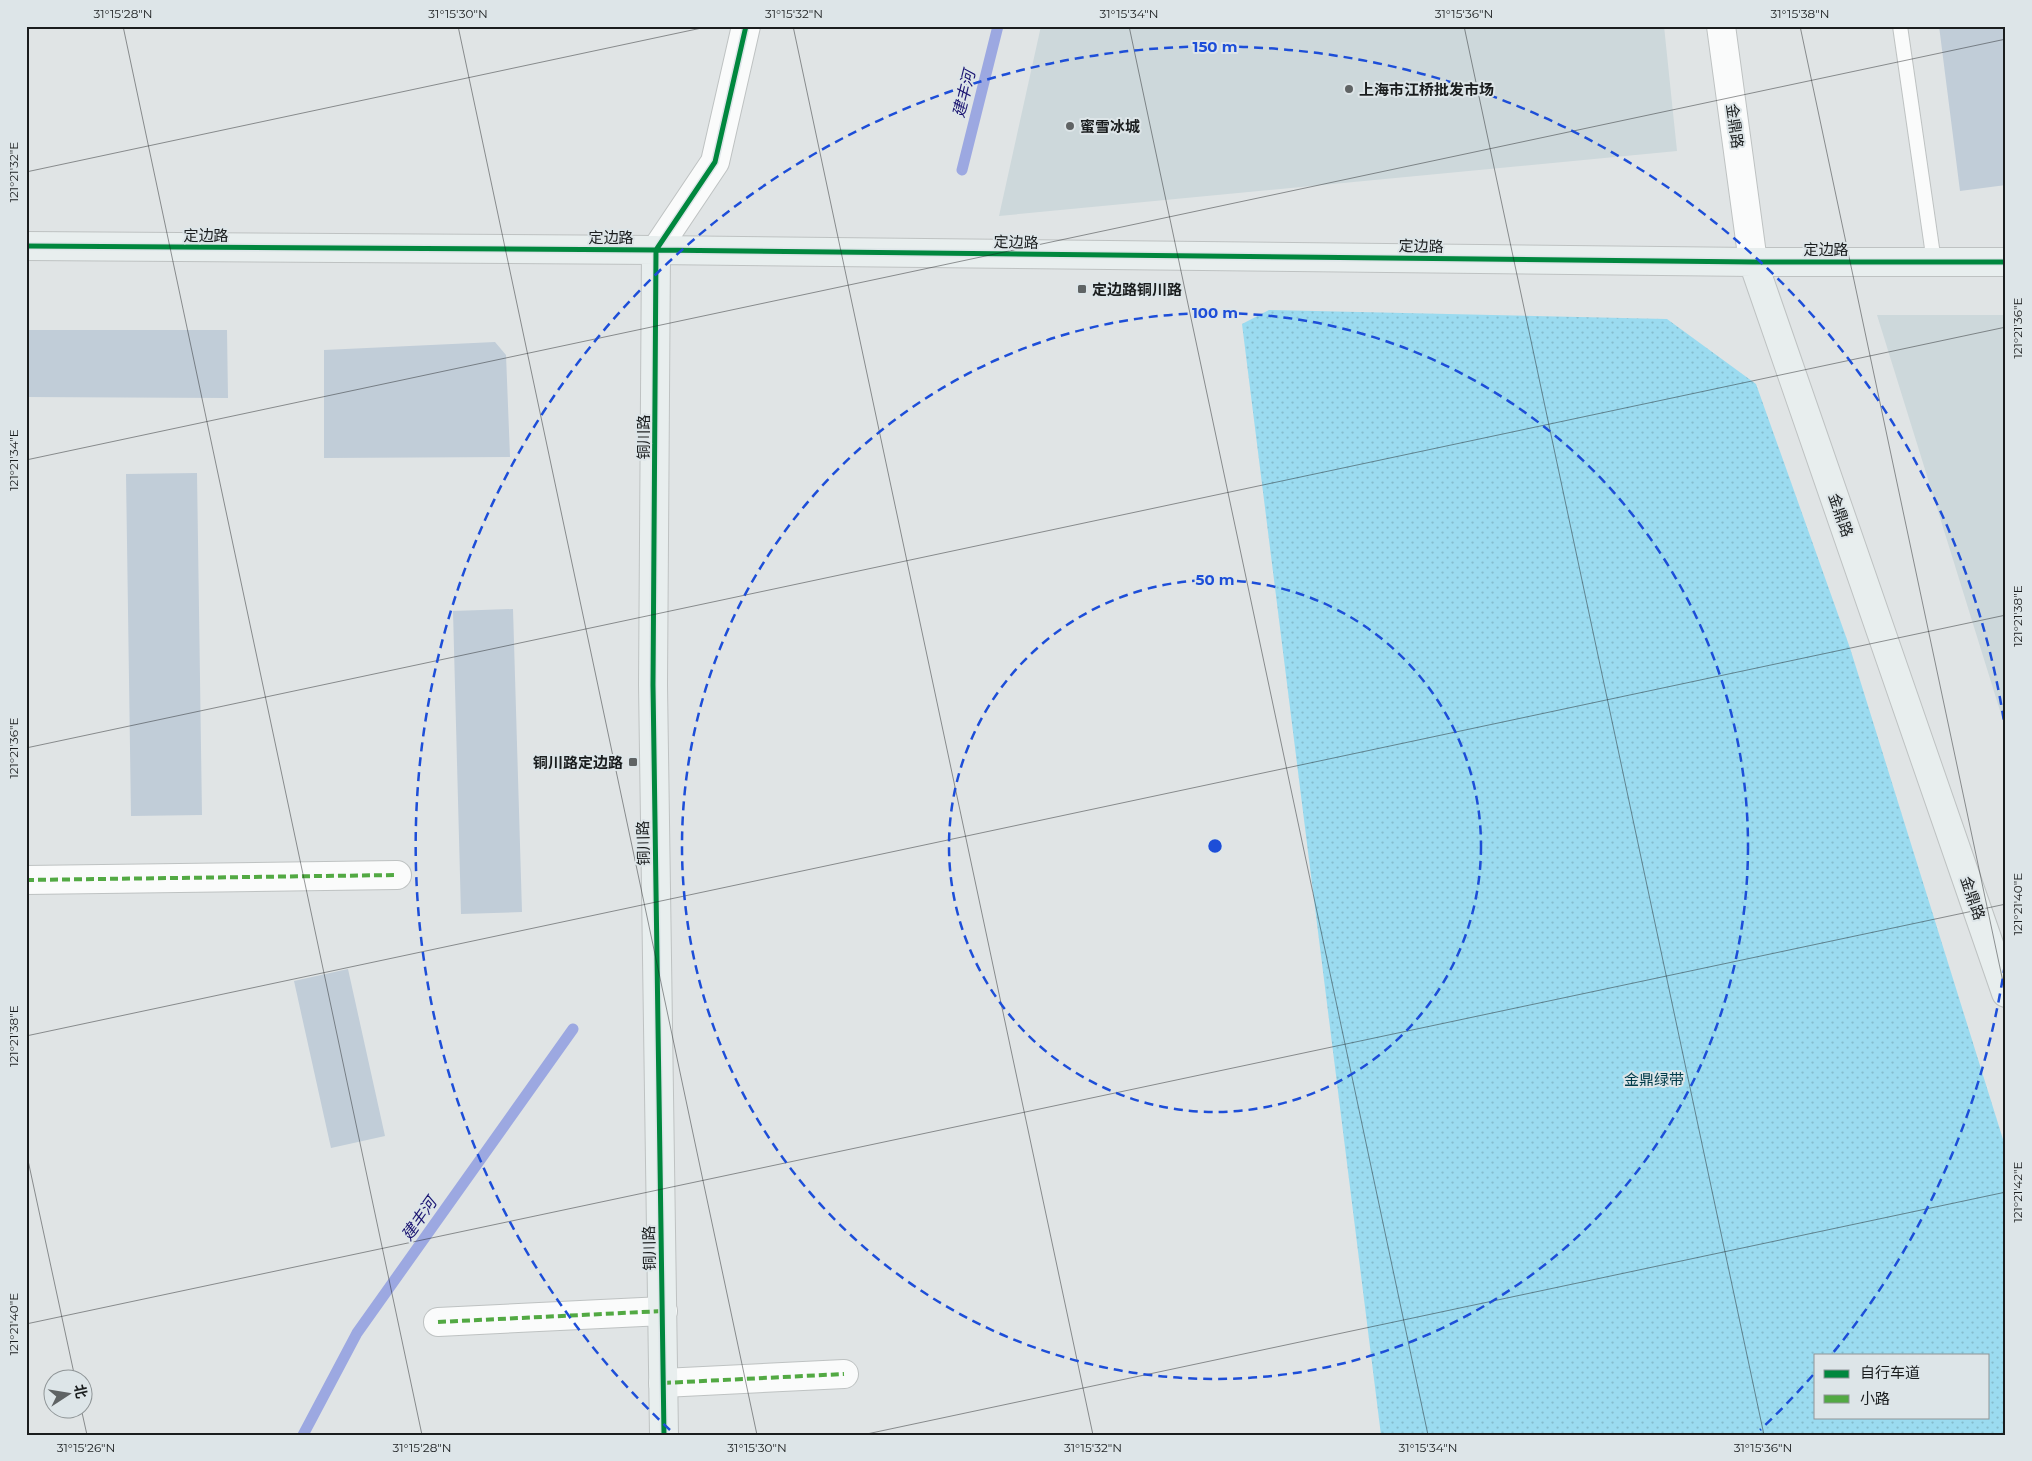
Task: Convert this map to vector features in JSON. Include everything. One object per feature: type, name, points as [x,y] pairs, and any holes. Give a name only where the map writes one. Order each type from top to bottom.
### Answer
[{"type":"street","points":[[656,250],[715,162],[746,26]]},
{"type":"street","name":"金鼎路","points":[[1721,26],[1753,262],[2006,993]]},
{"type":"street","name":"定边路","points":[[26,246],[656,250],[1753,262],[2006,262]]},
{"type":"street","name":"铜川路","points":[[656,250],[653,685],[664,1435]]},
{"type":"street","points":[[26,880],[397,875]]},
{"type":"street","points":[[438,1322],[663,1311]]},
{"type":"street","points":[[663,1383],[844,1374]]},
{"type":"lane","points":[[1900,26],[1934,262]]},
{"type":"shaded area","name":"上海市江桥批发市场","points":[[1041,26],[1664,26],[1677,151],[999,216]]},
{"type":"shaded area","points":[[1877,315],[2006,315],[2006,730]]},
{"type":"green space","name":"金鼎绿带","points":[[1269,310],[1667,319],[1756,384],[1850,648],[2006,1149],[2006,1435],[1381,1435],[1242,324]]},
{"type":"building","points":[[1939,26],[2006,26],[2006,185],[1960,191]]},
{"type":"building","points":[[26,330],[227,330],[228,398],[26,397]]},
{"type":"building","points":[[495,342],[506,355],[510,457],[324,458],[324,350]]},
{"type":"building","points":[[197,473],[202,815],[131,816],[126,474]]},
{"type":"building","points":[[513,609],[522,912],[461,914],[453,611]]},
{"type":"building","points":[[348,969],[385,1136],[331,1148],[294,981]]},
{"type":"waterway","name":"建丰河","points":[[962,170],[998,26]]},
{"type":"waterway","name":"建丰河","points":[[303,1435],[357,1333],[573,1029]]},
{"type":"marked path","points":[[26,880],[397,875]]},
{"type":"marked path","points":[[438,1322],[663,1311]]},
{"type":"marked path","points":[[663,1383],[844,1374]]},
{"type":"cycle path","points":[[656,250],[715,162],[746,26]]},
{"type":"cycle path","points":[[26,246],[656,250],[1753,262],[2006,262]]},
{"type":"cycle path","points":[[656,250],[653,685],[664,1435]]},
{"type":"place","name":"上海市江桥批发市场","points":[[1349,89]]},
{"type":"place","name":"蜜雪冰城","points":[[1070,126]]},
{"type":"place","name":"定边路铜川路","points":[[1082,289]]},
{"type":"place","name":"铜川路定边路","points":[[633,762]]}]
